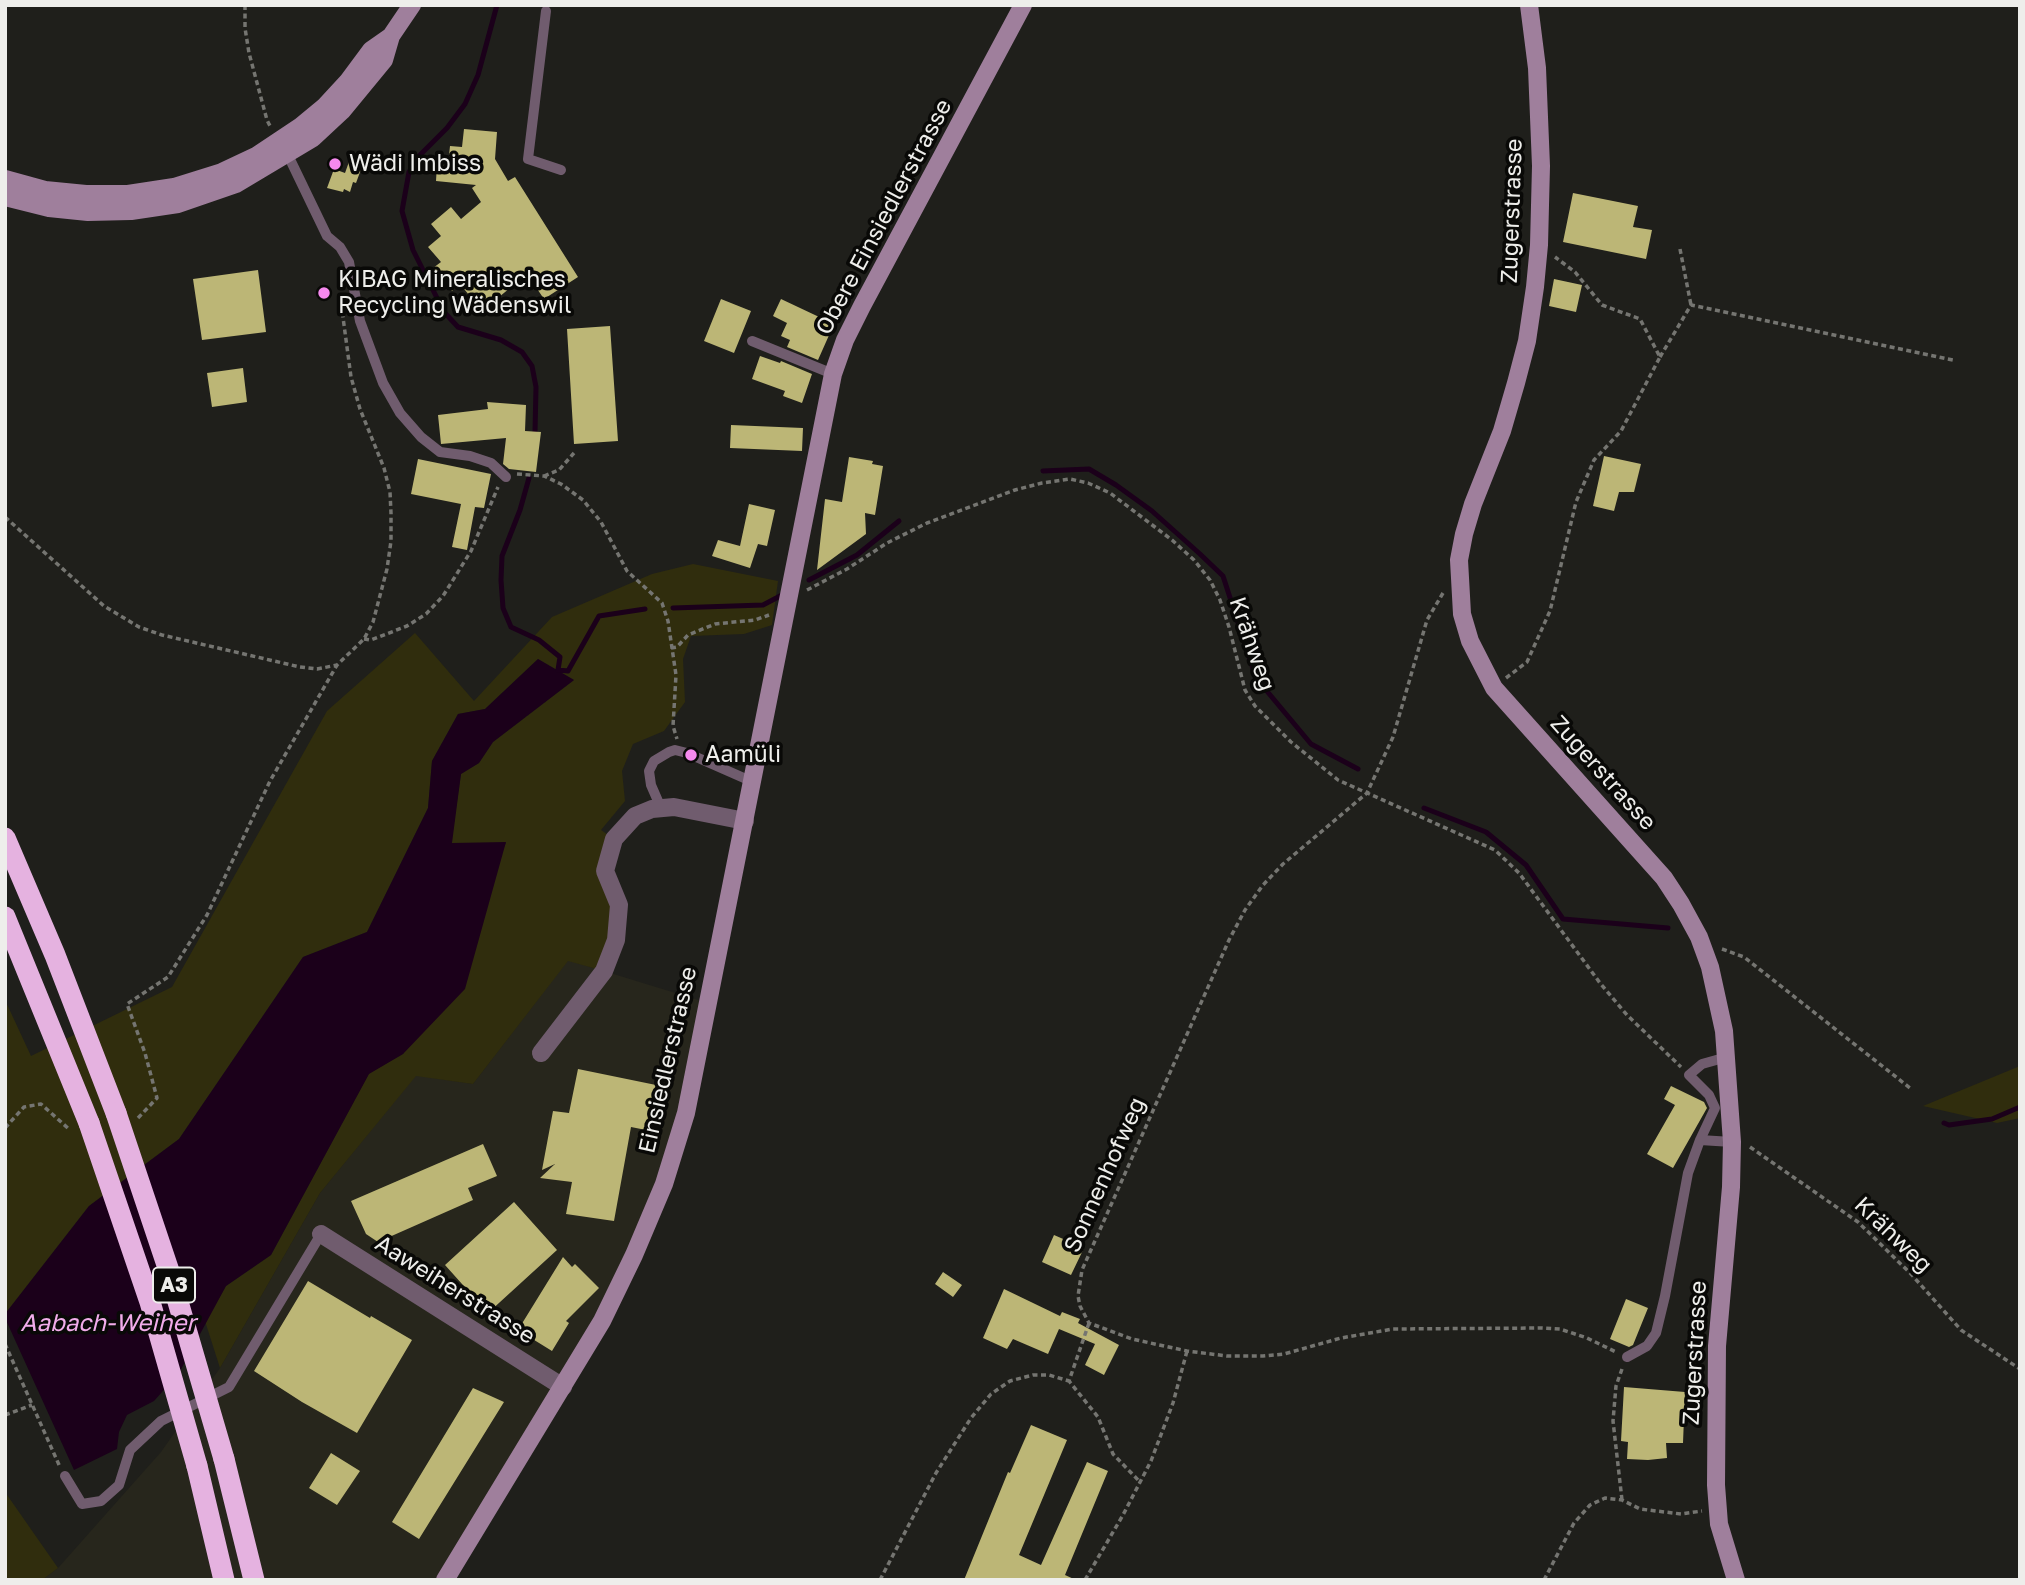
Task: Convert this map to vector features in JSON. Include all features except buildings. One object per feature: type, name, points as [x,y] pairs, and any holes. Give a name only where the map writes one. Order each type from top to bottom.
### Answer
[{"type":"highway","name":"A3","points":[[5,838],[122,1117],[224,1460],[254,1580]]},
{"type":"highway","name":"A3","points":[[5,917],[150,1302],[197,1466],[224,1580]]},
{"type":"main road","points":[[5,179],[45,190],[128,194],[174,187],[313,138],[361,90],[384,60],[391,36],[412,5]]},
{"type":"main road","name":"Obere Einsiedlerstrasse","points":[[791,592],[833,374],[845,341],[1023,5]]},
{"type":"main road","name":"Zugerstrasse","points":[[1529,5],[1540,117],[1539,245],[1527,341],[1502,431],[1464,534],[1460,560],[1462,614],[1470,641],[1494,688],[1664,878],[1682,904],[1703,948],[1719,999],[1727,1057],[1731,1187],[1717,1346],[1715,1419],[1718,1510],[1727,1554],[1736,1580]]},
{"type":"main road","points":[[5,197],[49,208],[88,212],[131,211],[178,204],[236,184],[284,148]]},
{"type":"main road","name":"Einsiedlerstrasse","points":[[445,1580],[607,1310],[664,1184],[686,1114],[791,592]]},
{"type":"street","points":[[541,1053],[604,971],[616,940],[619,905],[605,871],[614,839],[635,816],[652,809],[674,807],[745,821]]},
{"type":"street","name":"Aaweiherstrasse","points":[[321,1234],[563,1387]]},
{"type":"lane","points":[[547,11],[528,159],[561,170]]},
{"type":"lane","points":[[284,148],[327,236],[340,247],[349,262],[360,321],[383,383],[400,413],[421,437],[440,452],[470,456],[491,463],[506,477]]},
{"type":"lane","points":[[752,341],[833,374]]},
{"type":"lane","points":[[661,808],[651,785],[649,771],[654,761],[662,755],[678,751],[753,782]]},
{"type":"lane","points":[[1627,1357],[1647,1346],[1656,1333],[1688,1173],[1715,1108],[1709,1095],[1689,1075],[1702,1063],[1727,1057]]},
{"type":"lane","points":[[1700,1140],[1731,1142]]},
{"type":"lane","points":[[65,1476],[82,1504],[101,1501],[119,1486],[130,1450],[161,1421],[229,1387],[321,1234]]},
{"type":"path","points":[[246,5],[249,53],[267,120],[284,148]]},
{"type":"path","points":[[1539,245],[1575,272],[1602,305],[1640,319],[1660,357]]},
{"type":"path","points":[[1494,688],[1527,662],[1550,611],[1577,502],[1594,460],[1621,431],[1691,305],[1680,249]]},
{"type":"path","points":[[122,1117],[139,1118],[157,1098],[145,1053],[127,1004],[168,977],[207,915],[271,781],[337,665],[364,639],[373,622],[387,569],[391,541],[390,492],[351,377],[339,291]]},
{"type":"path","points":[[1691,305],[1953,360]]},
{"type":"path","points":[[544,476],[559,470],[574,453]]},
{"type":"path","points":[[506,477],[512,474],[544,476],[583,500],[601,522],[627,571],[662,603],[668,621],[676,692],[673,726],[678,751]]},
{"type":"path","name":"Krähweg","points":[[671,648],[677,647],[688,635],[715,624],[755,620],[771,615],[791,592],[847,569],[887,543],[939,518],[1042,483],[1070,479],[1088,483],[1110,493],[1172,540],[1194,560],[1210,580],[1220,600],[1245,690],[1255,706],[1319,766],[1338,780],[1495,849],[1519,873],[1600,983],[1627,1015],[1689,1075]]},
{"type":"path","points":[[364,639],[371,640],[407,626],[426,614],[443,596],[471,551],[497,489]]},
{"type":"path","points":[[5,517],[104,606],[139,627],[162,635],[300,667],[317,669],[337,665]]},
{"type":"path","name":"Sonnenhofweg","points":[[1089,1323],[1078,1296],[1082,1270],[1229,940],[1245,910],[1264,885],[1310,841],[1367,793],[1392,737],[1426,620],[1445,589],[1460,587]]},
{"type":"path","points":[[1703,948],[1715,946],[1744,957],[1910,1088]]},
{"type":"path","points":[[5,1128],[24,1107],[41,1104],[84,1131]]},
{"type":"path","name":"Krähweg","points":[[1731,1142],[1744,1143],[1858,1222],[1911,1274],[1961,1330],[2020,1369]]},
{"type":"path","points":[[1069,1381],[1089,1323],[1132,1339],[1187,1351],[1227,1356],[1284,1354],[1367,1332],[1393,1329],[1542,1328],[1572,1333],[1627,1357],[1616,1386],[1613,1421],[1622,1500]]},
{"type":"path","points":[[5,1344],[65,1476]]},
{"type":"path","points":[[1085,1580],[1141,1483],[1173,1403],[1187,1351]]},
{"type":"path","points":[[880,1580],[936,1473],[971,1418],[991,1394],[1010,1381],[1049,1374],[1069,1381],[1098,1417],[1113,1454],[1141,1483]]},
{"type":"path","points":[[5,1415],[32,1405]]},
{"type":"path","points":[[1544,1580],[1574,1523],[1590,1504],[1605,1498],[1622,1500],[1640,1509],[1681,1514],[1718,1510]]},
{"type":"shaded area","points":[[693,564],[778,581],[772,625],[744,634],[691,636],[683,659],[685,702],[664,731],[633,744],[622,771],[625,801],[601,830],[614,839],[604,873],[619,905],[604,971],[568,961],[473,1084],[416,1076],[320,1193],[220,1368],[205,1321],[226,1286],[271,1255],[369,1073],[403,1054],[506,843],[451,843],[461,774],[479,763],[493,742],[574,680],[538,659],[485,709],[458,714],[432,761],[428,808],[367,932],[303,957],[179,1139],[89,1206],[5,1314],[5,1000],[31,1056],[172,987],[327,711],[415,633],[474,701],[552,617],[652,574]]},
{"type":"shaded area","points":[[568,960],[708,1003],[686,1113],[634,1255],[445,1580],[42,1580],[58,1568],[161,1452],[220,1368],[320,1193],[416,1075],[473,1084]]},
{"type":"shaded area","points":[[2020,1066],[2020,1118],[1997,1123],[1923,1106]]},
{"type":"shaded area","points":[[5,1492],[58,1568],[42,1580],[5,1580]]},
{"type":"water","name":"Aabach-Weiher","points":[[538,659],[574,680],[493,742],[479,763],[461,774],[452,843],[506,842],[465,989],[403,1054],[369,1074],[271,1255],[226,1286],[179,1373],[154,1401],[127,1415],[119,1432],[117,1449],[74,1470],[5,1314],[89,1206],[179,1139],[303,957],[367,932],[428,808],[432,761],[458,714],[485,709]]},
{"type":"waterway","points":[[497,5],[478,75],[465,104],[447,128],[418,157],[409,172],[402,211],[413,250],[444,312],[458,327],[501,340],[522,352],[532,366],[536,387],[535,432]]},
{"type":"waterway","points":[[1043,471],[1089,469],[1152,511],[1200,554],[1223,576],[1256,678],[1311,744],[1358,769]]},
{"type":"waterway","points":[[529,478],[502,556],[503,608],[511,627],[539,640],[560,657],[558,670]]},
{"type":"waterway","points":[[809,580],[857,555],[899,521]]},
{"type":"waterway","points":[[673,608],[763,605],[782,595]]},
{"type":"waterway","points":[[558,670],[568,671],[599,616],[645,609]]},
{"type":"waterway","points":[[1424,808],[1486,832],[1526,865],[1563,919],[1668,928]]},
{"type":"waterway","points":[[1944,1123],[1949,1125],[1992,1119],[2020,1107]]},
{"type":"place","name":"Wädi Imbiss","points":[[335,164]]},
{"type":"place","name":"KIBAG Mineralisches Recycling Wädenswil","points":[[324,293]]},
{"type":"place","name":"Aamüli","points":[[691,755]]}]
